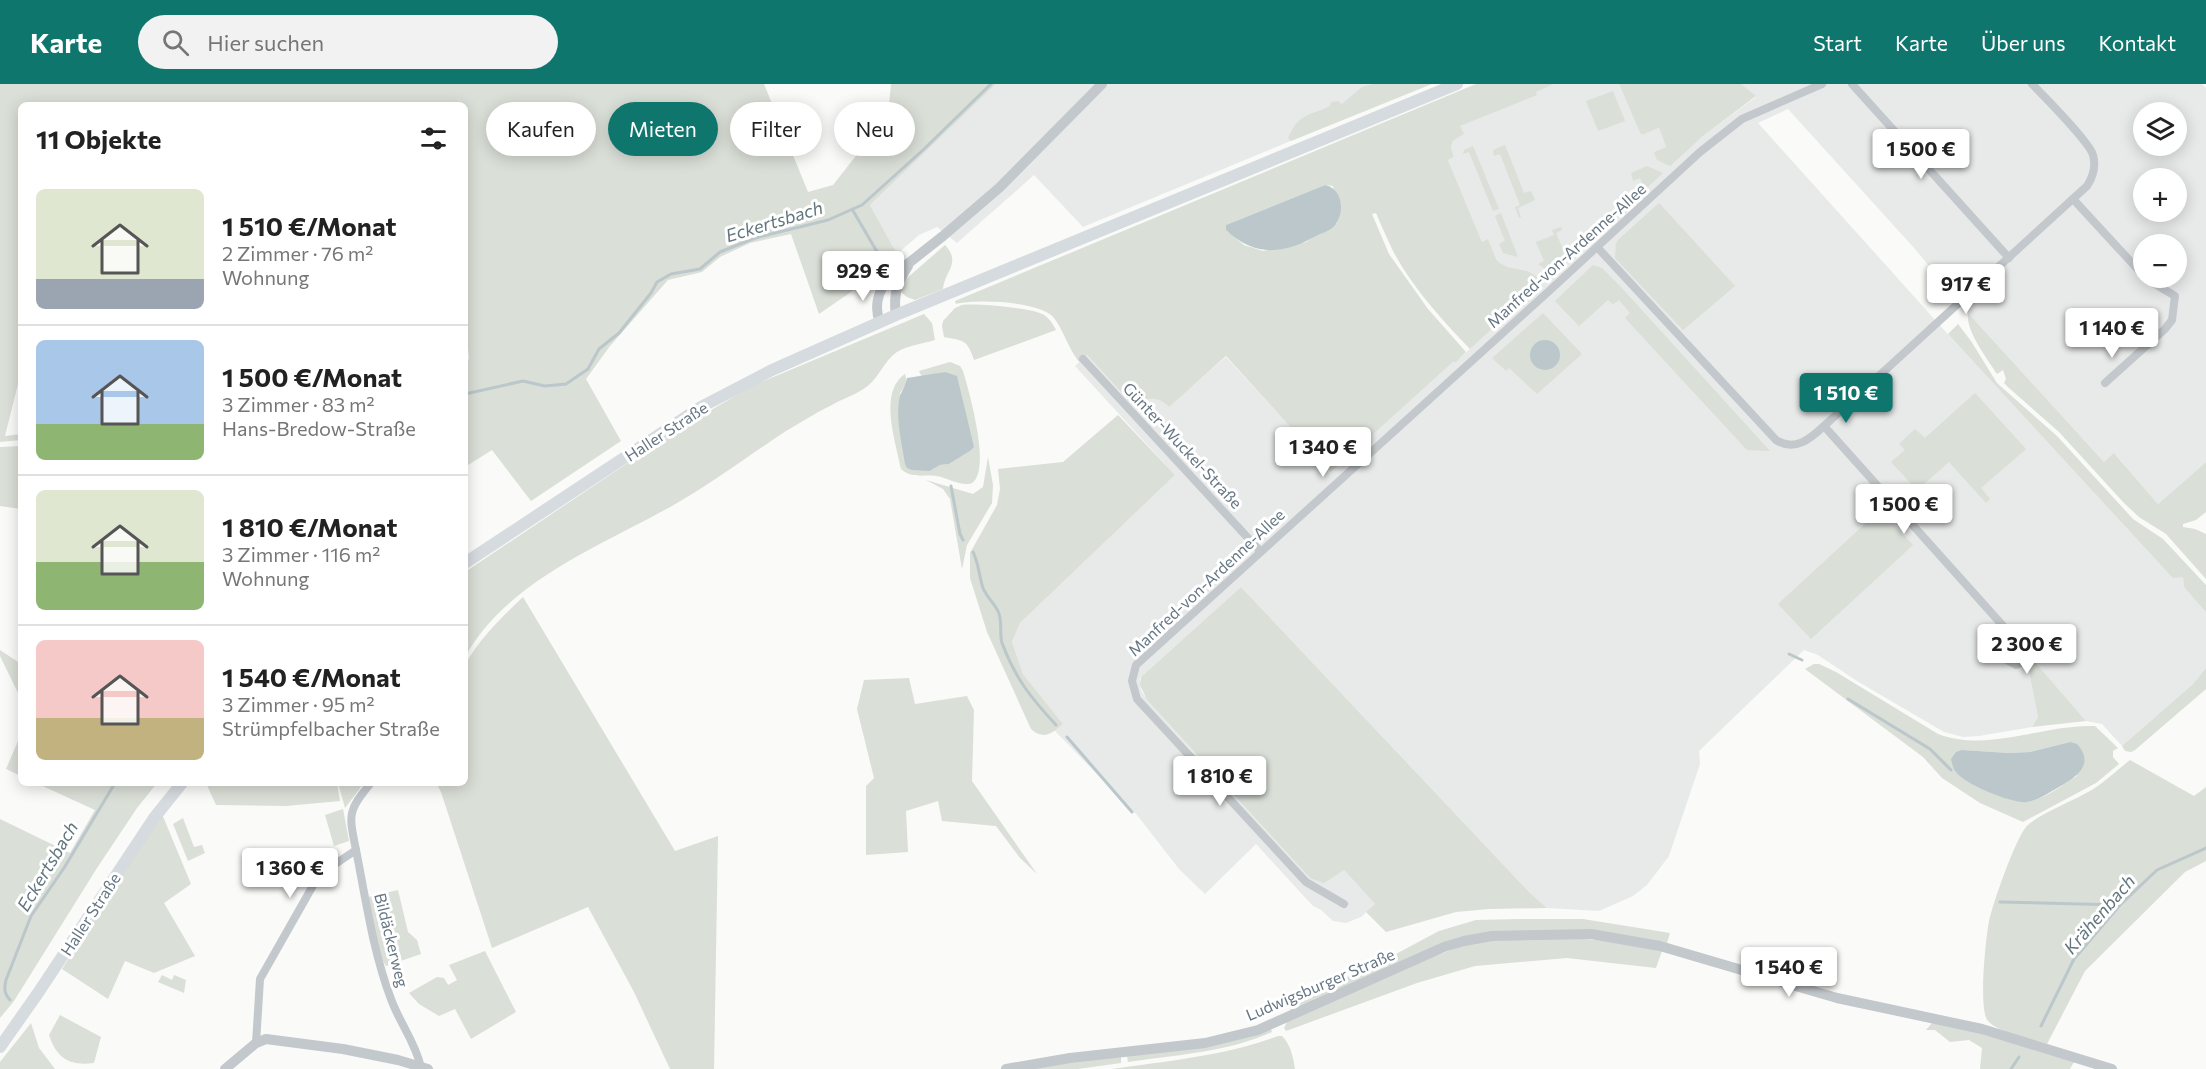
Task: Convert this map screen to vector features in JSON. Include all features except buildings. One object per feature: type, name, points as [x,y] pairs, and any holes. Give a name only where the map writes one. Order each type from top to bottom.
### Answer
[{"type":"main road","name":"Haller Straße","points":[[468,561],[701,407],[772,370],[896,315],[1457,84]]},
{"type":"main road","name":"Haller Straße","points":[[0,1047],[147,827],[180,786]]},
{"type":"street","points":[[880,322],[877,303],[882,287],[891,276],[943,236],[999,188],[1102,84]]},
{"type":"street","name":"Manfred-von-Ardenne-Allee","points":[[1344,904],[1306,882],[1137,699],[1133,689],[1132,675],[1139,661],[1700,152],[1742,119],[1822,84]]},
{"type":"street","points":[[1852,84],[2009,258]]},
{"type":"street","points":[[1597,247],[1776,440],[1789,446],[1800,444],[1812,437],[2009,258],[2091,180],[2094,166],[2091,149],[2032,84]]},
{"type":"street","points":[[2073,199],[2133,265]]},
{"type":"street","points":[[896,315],[894,301],[896,287],[913,258]]},
{"type":"street","points":[[2105,383],[2172,320],[2175,296],[2162,288]]},
{"type":"street","name":"Günter-Wuckel-Straße","points":[[1083,359],[1260,551]]},
{"type":"street","points":[[1824,426],[2004,627]]},
{"type":"street","name":"Bildäckerweg","points":[[369,786],[351,811],[350,818],[356,850],[378,959],[392,1001],[425,1068]]},
{"type":"street","points":[[256,1042],[261,979],[319,874],[356,850]]},
{"type":"street","name":"Ludwigsburger Straße","points":[[1006,1069],[1018,1065],[1070,1058],[1205,1043],[1258,1030],[1444,947],[1464,941],[1492,936],[1591,934],[1660,946],[1837,998],[1982,1029],[2112,1069]]},
{"type":"street","points":[[225,1069],[256,1042],[273,1039],[343,1049],[395,1065],[425,1068]]},
{"type":"shaded area","points":[[0,84],[764,84],[771,102],[730,102],[730,156],[793,156],[808,192],[833,185],[856,156],[915,156],[915,102],[889,102],[891,84],[996,84],[870,205],[897,254],[883,256],[873,266],[877,274],[819,314],[791,234],[750,243],[720,257],[702,272],[668,280],[610,346],[586,379],[621,441],[531,501],[492,450],[468,465],[468,102],[18,102],[18,384],[5,436],[18,434],[18,440],[0,442]]},
{"type":"shaded area","points":[[996,84],[1428,84],[1083,227],[1034,175],[957,243],[937,227],[919,235],[897,254],[870,205]]},
{"type":"shaded area","points":[[1373,84],[1432,84],[1291,141],[1288,138],[1305,116],[1330,106],[1331,102],[1338,101],[1342,104],[1362,87]]},
{"type":"shaded area","points":[[1476,84],[1554,84],[1536,92],[1537,95],[1460,126],[1464,134],[1453,141],[1451,147],[1454,157],[1448,160],[1482,242],[1488,239],[1500,263],[1528,271],[1544,281],[1470,349],[1418,290],[1393,251],[1376,213],[1372,214],[1389,254],[1428,309],[1466,352],[1331,472],[1226,356],[1169,407],[1156,399],[1133,405],[1087,355],[1079,362],[1054,318],[1047,312],[1007,303],[965,302],[956,304],[955,301]],"holes":[[[1325,185],[1333,186],[1337,223],[1306,242],[1263,251],[1244,245],[1226,230],[1226,225]]]},
{"type":"shaded area","points":[[1554,84],[1619,84],[1640,133],[1642,135],[1659,128],[1666,147],[1654,152],[1670,165],[1703,136],[1756,97],[1741,84],[2202,84],[2206,88],[2206,462],[2158,504],[2116,455],[2104,462],[1968,313],[1915,249],[1788,109],[1758,123],[1946,332],[2098,495],[2183,577],[2184,587],[2206,611],[2206,668],[2193,684],[2122,746],[2102,724],[2086,721],[2035,662],[2028,667],[2038,717],[2032,727],[1963,737],[1944,732],[1857,681],[1818,655],[1804,650],[1699,751],[1700,764],[1669,856],[1647,885],[1633,896],[1599,911],[1547,908],[1529,892],[1241,587],[1140,678],[1141,690],[1147,700],[1310,878],[1343,869],[1375,904],[1361,917],[1346,923],[1333,921],[1313,906],[1256,844],[1205,894],[1179,869],[1137,815],[1055,731],[1063,724],[1023,674],[1012,642],[1020,623],[1175,475],[1075,366],[1087,355],[1133,405],[1151,398],[1161,399],[1169,406],[1226,357],[1331,471],[1459,359],[1543,281],[1528,271],[1500,263],[1488,240],[1482,242],[1448,160],[1454,157],[1451,147],[1453,141],[1463,134],[1459,126],[1536,95],[1535,92]]},
{"type":"shaded area","points":[[1619,84],[1741,84],[1756,96],[1703,136],[1670,166],[1657,160],[1654,152],[1666,147],[1659,128],[1642,135],[1640,133]]},
{"type":"shaded area","points":[[1613,91],[1625,121],[1598,131],[1586,101]]},
{"type":"shaded area","points":[[1505,145],[1524,193],[1531,191],[1535,200],[1518,208],[1521,217],[1519,218],[1515,207],[1520,205],[1500,154],[1494,156],[1493,150]]},
{"type":"shaded area","points":[[1473,146],[1499,209],[1493,211],[1469,152],[1463,154],[1464,150]]},
{"type":"shaded area","points":[[1647,166],[1663,173],[1605,226],[1601,218],[1644,187],[1640,178],[1633,181],[1631,173]]},
{"type":"shaded area","points":[[1325,185],[1335,190],[1338,195],[1341,205],[1339,217],[1332,228],[1306,241],[1282,249],[1259,249],[1237,239],[1226,230],[1226,225]]},
{"type":"shaded area","points":[[1659,203],[1735,286],[1683,330],[1615,258],[1616,243],[1619,239]]},
{"type":"shaded area","points":[[1501,213],[1518,257],[1503,253],[1499,244],[1505,241],[1495,216]]},
{"type":"shaded area","points":[[1561,227],[1562,230],[1556,233],[1565,254],[1573,253],[1552,273],[1538,264],[1544,261],[1536,242],[1554,235],[1552,230]]},
{"type":"shaded area","points":[[945,245],[950,251],[952,262],[943,289],[915,300],[907,297],[901,292],[906,279]]},
{"type":"shaded area","points":[[1593,265],[1602,268],[1620,286],[1770,451],[1747,450],[1625,318],[1630,313],[1619,300],[1613,304],[1608,300],[1579,326],[1555,301]]},
{"type":"shaded area","points":[[962,305],[1004,307],[1038,312],[1048,318],[1056,330],[974,360],[964,342],[944,337],[943,321],[955,308]]},
{"type":"shaded area","points":[[1543,313],[1582,354],[1537,394],[1509,368],[1506,371],[1492,358]]},
{"type":"shaded area","points":[[1968,313],[2104,462],[2114,453],[2158,504],[2206,462],[2206,512],[2196,520],[2183,524],[2183,527],[2206,534],[2206,579],[2166,534],[2139,517],[2059,432],[2004,383],[2006,379],[2003,370],[1997,374],[1973,336]]},
{"type":"shaded area","points":[[924,314],[932,323],[935,340],[896,353],[862,390],[786,431],[687,497],[557,568],[530,587],[505,607],[483,631],[468,653],[468,570],[674,432],[752,386]]},
{"type":"shaded area","points":[[1958,324],[1997,383],[2057,436],[2133,519],[2163,539],[2206,585],[2206,612],[2184,587],[2183,577],[2173,578],[1948,334]]},
{"type":"shaded area","points":[[1545,340],[1556,344],[1560,355],[1556,366],[1545,370],[1534,366],[1530,355],[1534,344]]},
{"type":"shaded area","points":[[950,362],[960,366],[963,371],[980,448],[978,476],[969,484],[905,472],[901,469],[893,432],[892,393],[897,382],[905,374],[907,382],[900,393],[930,471],[940,465],[949,464],[970,451],[945,372],[922,377],[919,371]]},
{"type":"shaded area","points":[[945,372],[957,376],[974,447],[949,464],[940,465],[930,471],[912,470],[905,464],[900,432],[898,409],[901,395],[907,378]]},
{"type":"shaded area","points":[[1975,393],[2026,449],[1981,488],[1990,499],[1986,503],[1949,462],[1917,490],[1891,462],[1905,450],[1899,444],[1915,429],[1925,438]]},
{"type":"shaded area","points":[[1118,415],[1175,475],[1020,623],[1012,642],[1023,674],[1063,724],[1051,733],[1043,735],[1031,729],[987,632],[970,578],[970,553],[997,505],[1000,489],[998,469],[1063,462]]},
{"type":"shaded area","points":[[18,446],[18,509],[0,506],[0,447]]},
{"type":"shaded area","points":[[988,457],[993,485],[992,503],[967,545],[962,569],[950,499],[943,489],[926,480],[973,494],[983,487]]},
{"type":"shaded area","points":[[1880,510],[1913,545],[1811,639],[1778,604]]},
{"type":"shaded area","points":[[1241,587],[1529,892],[1547,908],[1456,912],[1386,932],[1366,912],[1375,904],[1344,870],[1324,883],[1310,878],[1147,700],[1140,685],[1141,677]]},
{"type":"shaded area","points":[[523,597],[675,851],[718,836],[714,1069],[670,1069],[634,992],[588,907],[492,948],[438,786],[468,786],[468,660],[499,621]]},
{"type":"shaded area","points":[[0,650],[18,662],[18,693],[0,656]]},
{"type":"shaded area","points":[[2035,662],[2086,721],[2032,727],[2038,717],[2028,667]]},
{"type":"shaded area","points":[[1819,664],[1938,734],[1957,739],[1996,739],[2056,729],[2095,726],[2118,748],[2113,751],[2113,757],[2119,764],[2096,783],[2023,822],[1980,803],[1942,778],[1923,757],[1805,669]],"holes":[[[2070,742],[2077,776],[2035,800],[2008,799],[1963,778],[1962,750],[2030,752]]]},
{"type":"shaded area","points":[[2206,668],[2206,689],[2135,750],[2125,751],[2122,746],[2193,684]]},
{"type":"shaded area","points":[[909,678],[915,704],[967,696],[974,710],[972,781],[1037,874],[1020,858],[996,826],[942,821],[938,801],[906,811],[908,852],[866,855],[866,786],[874,778],[857,709],[864,680]]},
{"type":"shaded area","points":[[18,741],[18,775],[6,769]]},
{"type":"shaded area","points":[[2070,742],[2077,744],[2083,752],[2083,766],[2079,772],[2059,787],[2027,802],[2000,797],[1968,782],[1955,771],[1951,759],[1956,752],[1962,750],[2030,752]]},
{"type":"shaded area","points":[[2130,760],[2194,796],[2206,787],[2206,861],[2185,872],[2085,971],[2047,1044],[1999,1029],[1988,1021],[1985,1014],[1983,989],[1988,929],[1991,912],[2021,834],[2031,822],[2095,788]]},
{"type":"shaded area","points":[[43,786],[155,786],[97,868],[14,1001],[0,1018],[0,819],[70,853],[95,810]]},
{"type":"shaded area","points":[[207,786],[338,786],[340,801],[286,806],[216,805]]},
{"type":"shaded area","points":[[339,786],[362,786],[345,808]]},
{"type":"shaded area","points":[[343,809],[349,841],[334,846],[325,815]]},
{"type":"shaded area","points":[[162,814],[191,884],[164,903],[195,956],[154,973],[125,961],[108,999],[62,969],[139,846]]},
{"type":"shaded area","points":[[183,818],[194,847],[202,845],[205,853],[188,861],[173,824]]},
{"type":"shaded area","points":[[398,890],[408,932],[417,940],[421,954],[386,966],[380,956],[368,897]]},
{"type":"shaded area","points":[[1583,919],[1670,933],[1667,943],[1601,932],[1480,934],[1292,1011],[1289,1007],[1282,1009],[1285,1000],[1296,1001],[1439,931],[1476,920]]},
{"type":"shaded area","points":[[1505,939],[1583,939],[1621,942],[1662,951],[1656,968],[1567,958],[1475,966],[1417,983],[1286,1031],[1284,1028],[1287,1022],[1435,956],[1468,944]]},
{"type":"shaded area","points":[[485,951],[516,1012],[471,1039],[455,1009],[439,1016],[419,1004],[409,993],[437,977],[444,978],[448,985],[457,980],[449,965]]},
{"type":"shaded area","points":[[162,975],[172,980],[174,975],[186,980],[184,993],[158,982]]},
{"type":"shaded area","points":[[60,1015],[101,1037],[94,1063],[71,1062],[56,1050],[49,1035]]},
{"type":"shaded area","points":[[31,1023],[39,1048],[55,1069],[0,1069],[0,1062]]},
{"type":"shaded area","points":[[1932,1023],[1984,1034],[2074,1062],[2070,1069],[1980,1069],[1982,1048],[1969,1040],[1950,1042],[1935,1030],[1926,1030]]},
{"type":"shaded area","points":[[1271,1029],[1272,1032],[1238,1044],[1183,1055],[1128,1062],[1127,1056]]},
{"type":"shaded area","points":[[1282,1036],[1288,1043],[1295,1069],[1111,1069],[1216,1053]]},
{"type":"shaded area","points":[[1121,1056],[1121,1063],[1078,1069],[1017,1069]]},
{"type":"waterway","name":"Eckertsbach","points":[[468,393],[523,381],[545,386],[566,384],[588,369],[599,349],[619,333],[657,282],[671,274],[700,269],[720,252],[755,238],[828,220],[862,205],[991,84]]},
{"type":"waterway","points":[[852,209],[883,262]]},
{"type":"waterway","points":[[951,486],[963,540]]},
{"type":"waterway","points":[[973,552],[983,588],[999,615],[1002,643],[1012,667],[1031,696],[1056,725]]},
{"type":"waterway","points":[[1789,654],[1802,660]]},
{"type":"waterway","points":[[1848,699],[1930,749],[1951,770]]},
{"type":"waterway","points":[[1067,737],[1132,812]]},
{"type":"waterway","name":"Eckertsbach","points":[[10,1000],[5,991],[6,980],[31,916],[64,868],[113,786]]},
{"type":"waterway","name":"Krähenbach","points":[[2041,1026],[2074,959],[2120,905],[2157,870],[2206,848]]},
{"type":"waterway","points":[[2000,902],[2120,905]]},
{"type":"waterway","name":"Krähenbach","points":[[2011,1069],[2019,1057]]}]
